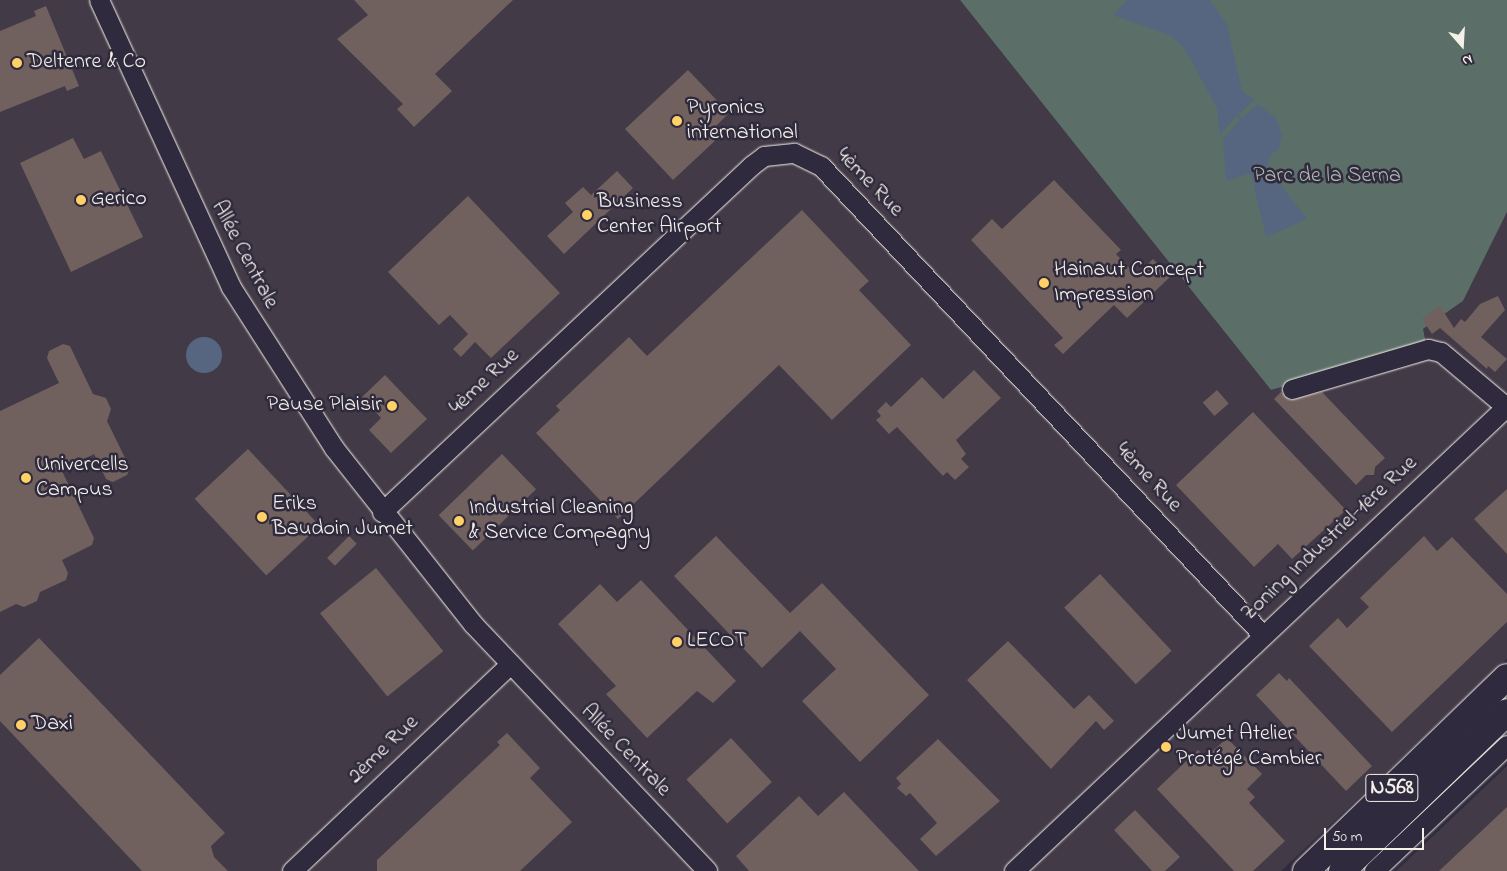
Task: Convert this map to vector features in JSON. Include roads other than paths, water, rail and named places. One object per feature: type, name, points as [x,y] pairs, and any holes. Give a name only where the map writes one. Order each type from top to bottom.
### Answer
[{"type":"highway","name":"N568","points":[[1306,871],[1507,677]]},
{"type":"highway","name":"N568","points":[[1342,871],[1507,712]]},
{"type":"street","name":"Allée Centrale","points":[[99,0],[230,288],[295,391],[382,512],[510,664],[707,871]]},
{"type":"street","name":"4ème Rue","points":[[382,512],[752,165],[764,156],[794,153],[821,166],[1263,635]]},
{"type":"street","name":"Zoning Industriel-1ère Rue","points":[[1014,871],[1506,406],[1440,352],[1428,349],[1292,389]]},
{"type":"street","name":"2ème Rue","points":[[292,871],[510,664]]},
{"type":"street","points":[[1374,871],[1507,745]]},
{"type":"water","points":[[1127,0],[1210,0],[1227,25],[1242,91],[1254,100],[1238,115],[1242,118],[1258,104],[1276,118],[1282,135],[1278,151],[1272,152],[1267,167],[1307,219],[1266,237],[1251,173],[1226,181],[1223,140],[1240,120],[1236,116],[1220,135],[1217,108],[1185,49],[1170,35],[1113,15]]},
{"type":"water","points":[[204,337],[211,338],[217,342],[221,348],[221,362],[217,368],[211,372],[204,373],[197,372],[191,368],[187,362],[186,355],[187,348],[191,342],[197,338]]},
{"type":"place","name":"Deltenre & Co","points":[[17,63]]},
{"type":"place","name":"Pyronics international","points":[[677,121]]},
{"type":"place","name":"Gerico","points":[[81,200]]},
{"type":"place","name":"Business Center Airport","points":[[587,215]]},
{"type":"place","name":"Hainaut Concept Impression","points":[[1044,283]]},
{"type":"place","name":"Pause Plaisir","points":[[392,406]]},
{"type":"place","name":"Univercells Campus","points":[[26,478]]},
{"type":"place","name":"Eriks Baudoin Jumet","points":[[262,517]]},
{"type":"place","name":"Industrial Cleaning & Service Compagny","points":[[459,521]]},
{"type":"place","name":"LECOT","points":[[677,642]]},
{"type":"place","name":"Daxi","points":[[21,725]]},
{"type":"place","name":"Jumet Atelier Protégé Cambier","points":[[1166,747]]},
{"type":"park label","name":"Parc de la Serna","points":[[1327,177]]}]
